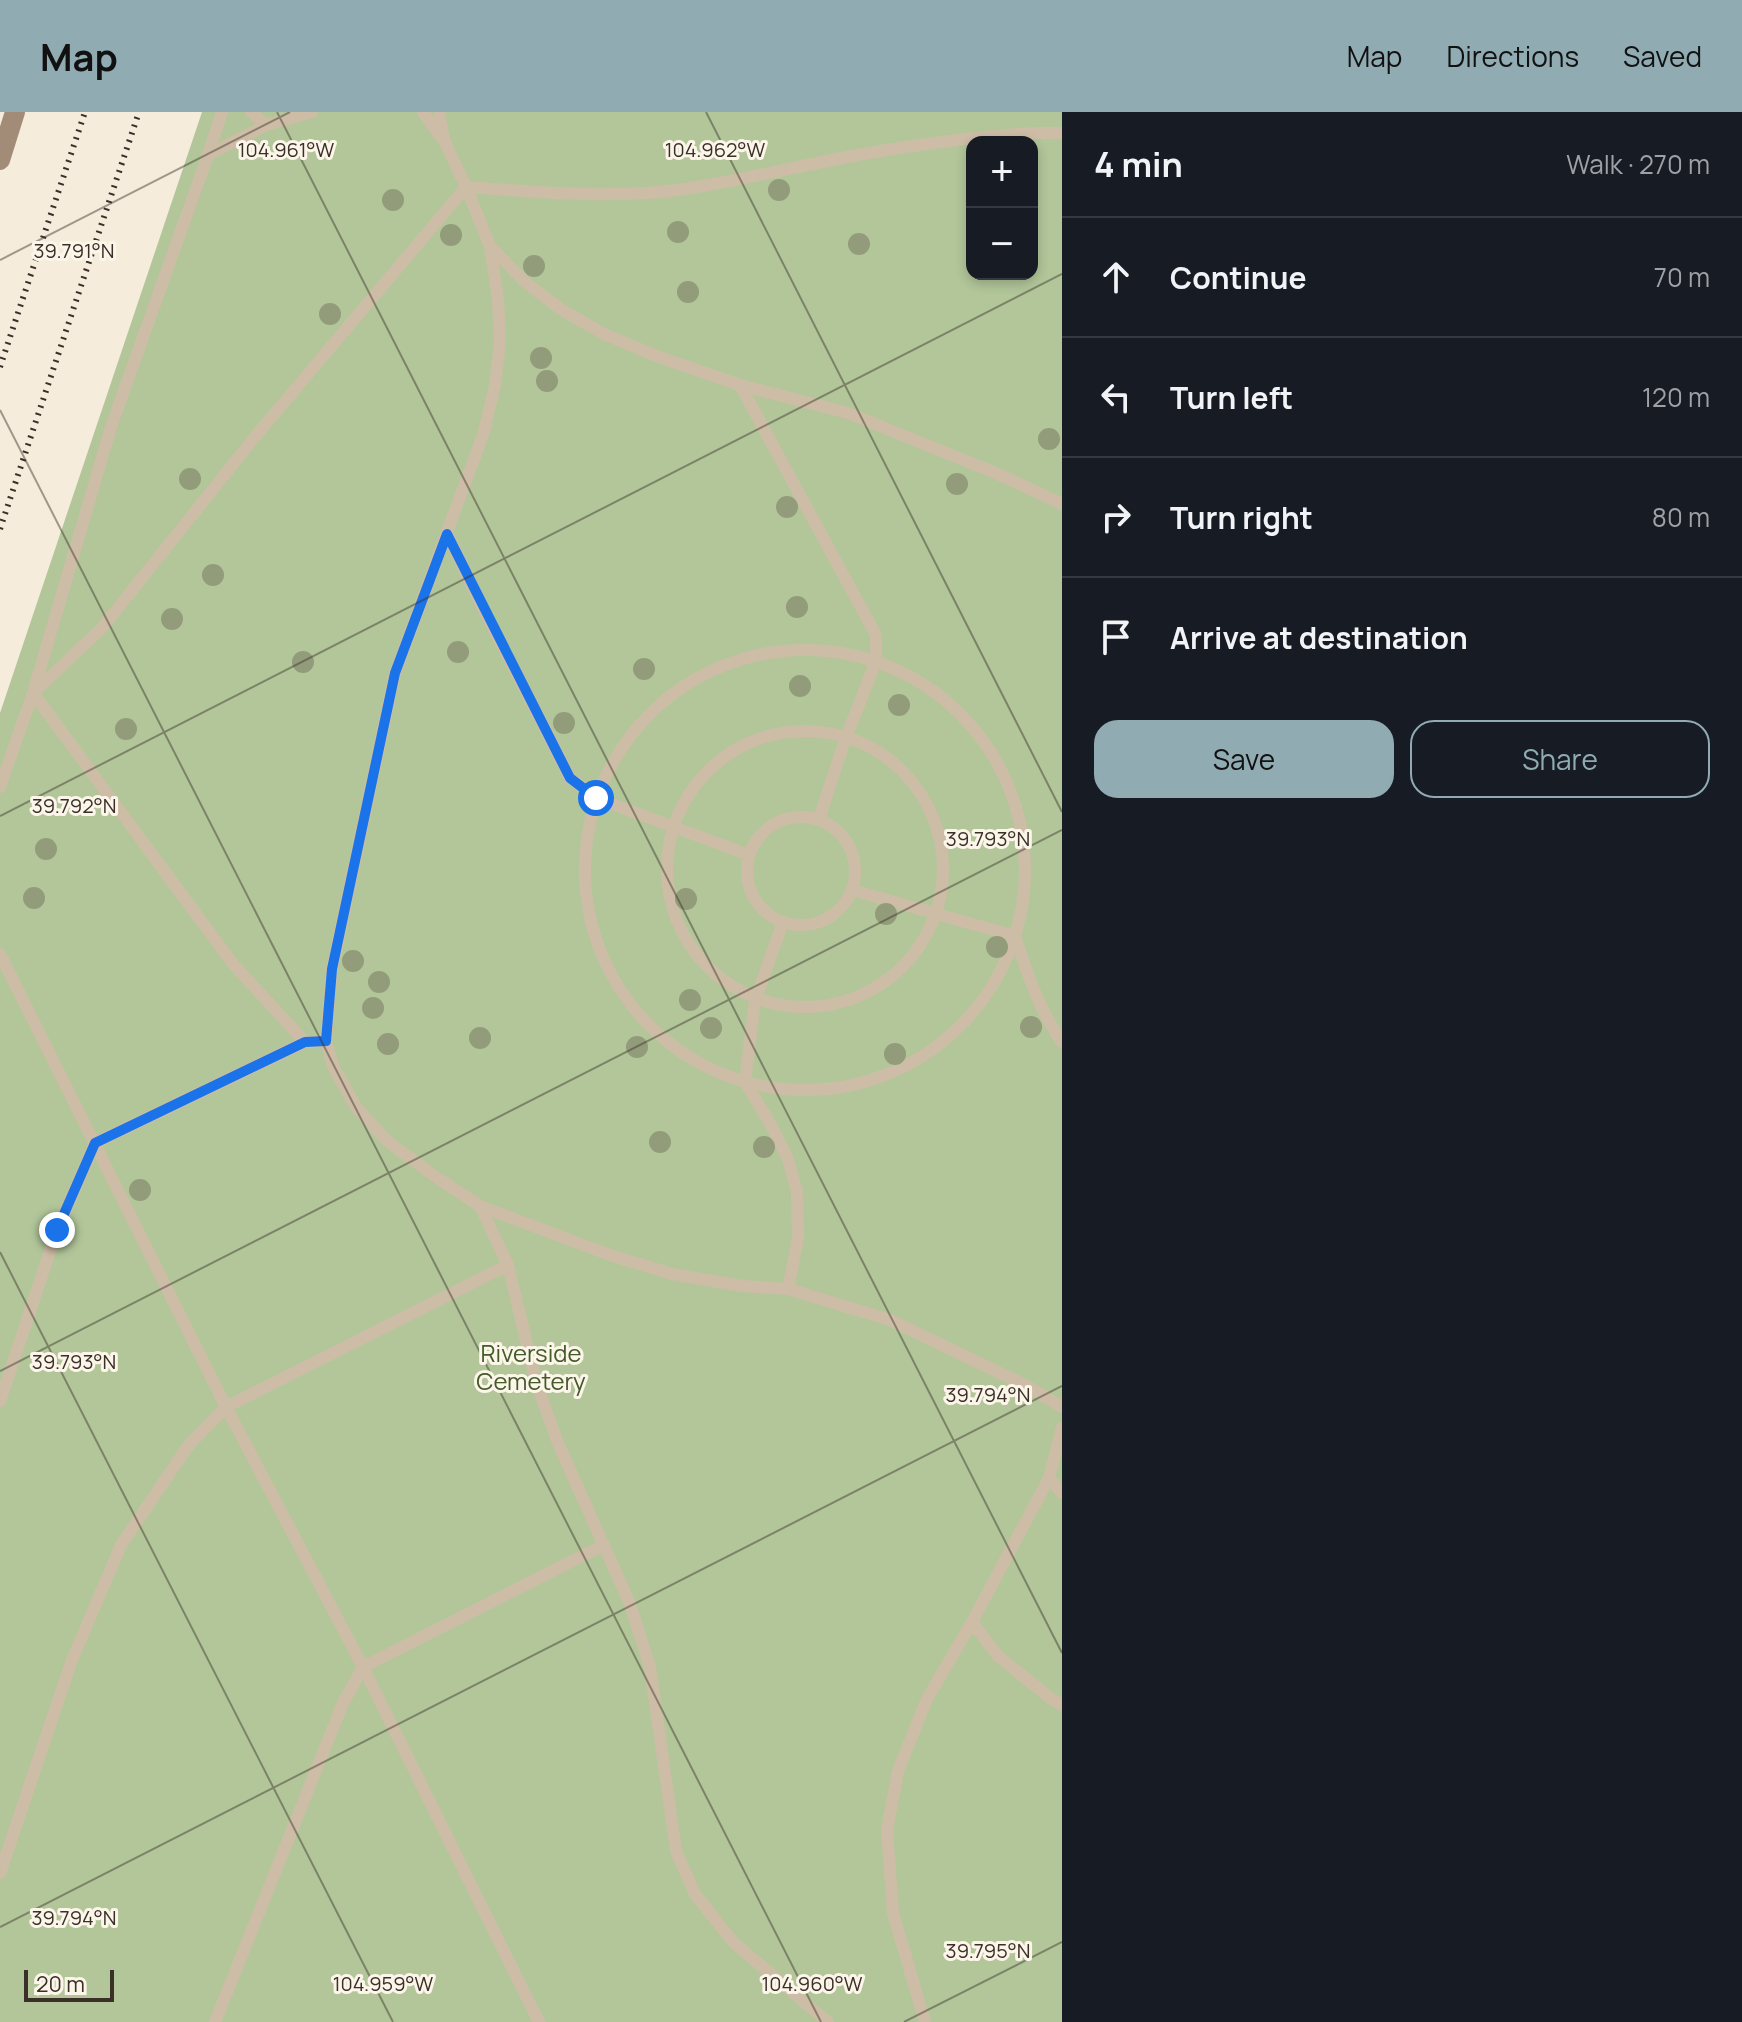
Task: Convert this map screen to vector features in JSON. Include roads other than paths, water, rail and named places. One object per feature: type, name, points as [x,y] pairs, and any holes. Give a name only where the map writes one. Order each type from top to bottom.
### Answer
[{"type":"main road","points":[[0,160],[15,112]]},
{"type":"lane","points":[[0,787],[33,693],[111,427],[222,112]]},
{"type":"lane","points":[[251,112],[266,125]]},
{"type":"lane","points":[[208,155],[266,125],[312,112]]},
{"type":"lane","points":[[423,112],[444,140],[490,246],[498,299],[500,342],[495,385],[484,432],[395,673],[332,969],[326,1041],[333,1066],[356,1107],[387,1141],[480,1206],[610,1255],[672,1274],[742,1286],[788,1289],[890,1320],[1025,1385],[1062,1407]]},
{"type":"lane","points":[[439,112],[444,140]]},
{"type":"lane","points":[[466,187],[591,194],[675,190],[931,143],[994,135],[1062,133]]},
{"type":"lane","points":[[33,693],[101,629],[254,438],[466,187]]},
{"type":"lane","points":[[490,246],[525,282],[562,310],[604,334],[740,385],[848,413],[998,474],[1062,504]]},
{"type":"lane","points":[[740,385],[876,635],[876,661],[846,737],[819,819]]},
{"type":"lane","points":[[447,534],[570,778],[596,798],[749,855]]},
{"type":"lane","points":[[791,650],[834,651],[876,661],[915,678],[950,703],[979,734],[1002,770],[1017,810],[1025,851],[1024,894],[1015,936],[1002,967],[978,1005],[938,1045],[910,1063],[878,1077],[812,1090],[745,1082],[711,1070],[670,1044],[628,1002],[609,972],[595,939],[587,904],[584,869],[596,798],[615,759],[640,724],[671,695],[708,672],[748,657],[791,650]]},
{"type":"lane","points":[[33,693],[233,964],[305,1042]]},
{"type":"lane","points":[[792,732],[846,737],[867,746],[894,764],[929,807],[939,838],[943,871],[935,914],[926,934],[907,960],[883,982],[864,993],[823,1006],[800,1007],[757,998],[738,990],[713,972],[691,948],[681,930],[668,890],[668,847],[673,828],[681,807],[707,772],[742,747],[762,738],[792,732]]},
{"type":"lane","points":[[802,816],[819,819],[847,840],[854,856],[856,873],[852,890],[844,905],[816,923],[799,925],[783,922],[768,914],[757,902],[747,871],[749,855],[769,827],[784,819],[802,816]]},
{"type":"lane","points":[[852,890],[1015,936]]},
{"type":"lane","points":[[783,922],[757,998],[745,1082],[788,1159],[797,1192],[798,1238],[788,1289]]},
{"type":"lane","points":[[1015,936],[1029,979],[1062,1042]]},
{"type":"lane","points":[[0,954],[226,1407],[363,1667],[539,2022]]},
{"type":"lane","points":[[0,1401],[57,1230],[95,1143],[305,1042],[326,1041]]},
{"type":"lane","points":[[480,1206],[508,1265],[536,1382],[558,1443],[630,1604],[650,1667],[676,1851],[695,1894],[733,1942],[828,2022]]},
{"type":"lane","points":[[0,1873],[72,1660],[121,1545],[188,1446],[226,1407],[508,1265]]},
{"type":"lane","points":[[925,2022],[893,1913],[887,1830],[898,1771],[927,1699],[1049,1478],[1062,1428]]},
{"type":"lane","points":[[1049,1478],[1062,1493]]},
{"type":"lane","points":[[215,2022],[343,1703],[363,1667],[604,1545]]},
{"type":"lane","points":[[972,1622],[998,1656],[1062,1705]]},
{"type":"railway","points":[[0,367],[85,112]]},
{"type":"railway","points":[[0,529],[139,112]]},
{"type":"park label","name":"Riverside Cemetery","points":[[531,1368]]}]
